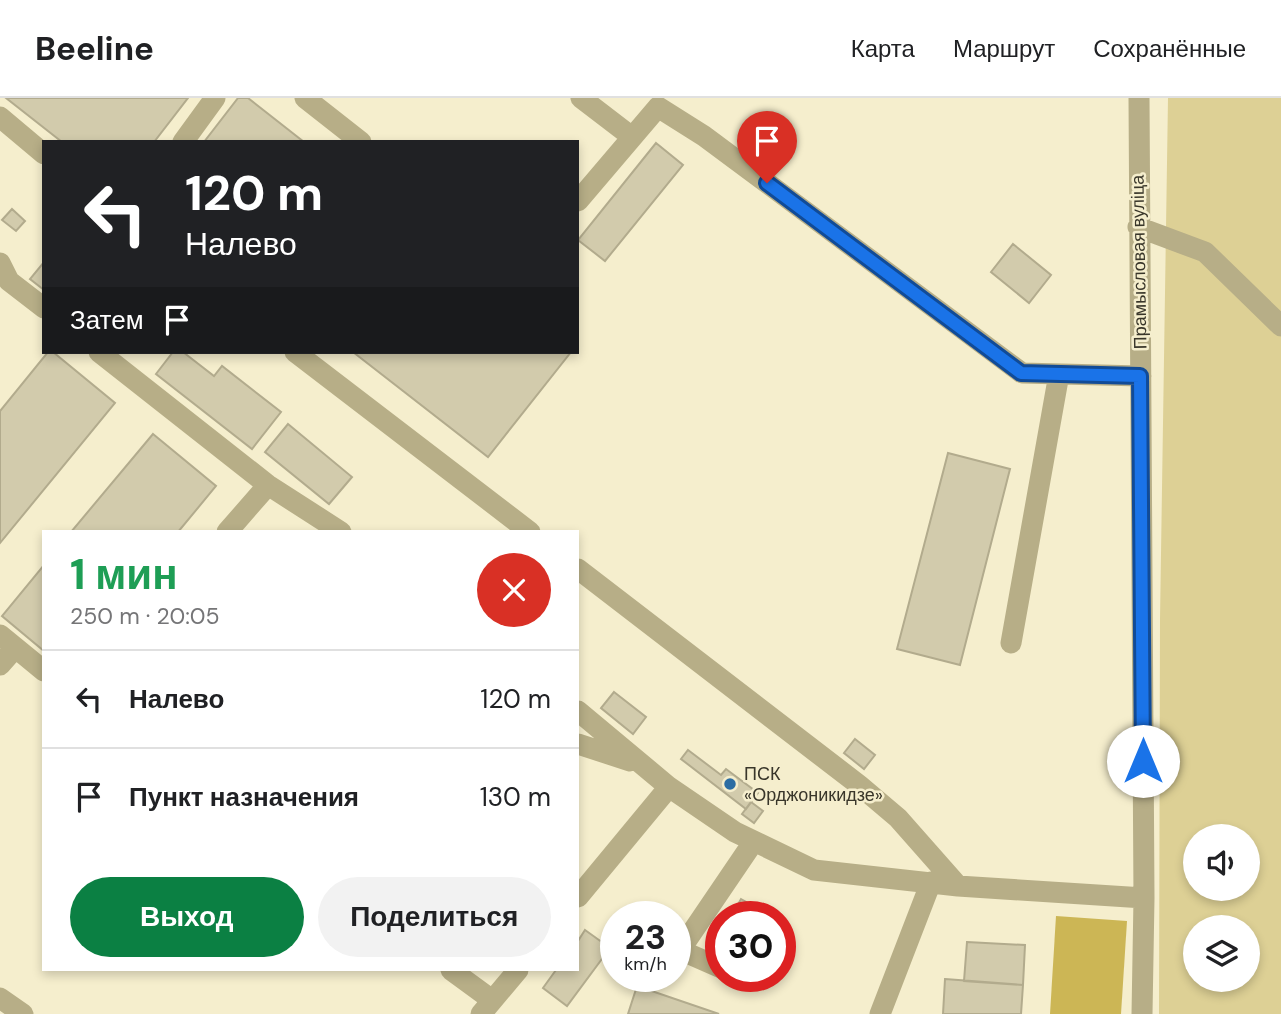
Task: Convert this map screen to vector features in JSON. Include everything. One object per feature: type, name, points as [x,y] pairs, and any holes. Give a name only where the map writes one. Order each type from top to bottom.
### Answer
[{"type":"street","points":[[184,140],[215,98]]},
{"type":"street","points":[[305,98],[358,140]]},
{"type":"street","points":[[581,98],[632,137]]},
{"type":"street","name":"Прамысловая вуліца","points":[[1139,98],[1144,898],[1142,1014]]},
{"type":"street","points":[[579,200],[658,107],[704,135],[1021,373],[1140,376]]},
{"type":"street","points":[[0,117],[42,151]]},
{"type":"street","points":[[1138,227],[1205,252],[1281,326]]},
{"type":"street","points":[[3,279],[42,308]]},
{"type":"street","points":[[102,354],[268,485],[338,530]]},
{"type":"street","points":[[298,354],[527,530]]},
{"type":"street","points":[[1012,643],[1059,374]]},
{"type":"street","points":[[229,530],[268,485]]},
{"type":"street","points":[[579,570],[859,785],[898,818],[958,886]]},
{"type":"street","points":[[0,665],[8,642],[42,669]]},
{"type":"street","points":[[579,712],[669,787],[735,832],[814,870],[958,886],[1144,898]]},
{"type":"street","points":[[579,744],[642,765]]},
{"type":"street","points":[[579,896],[669,787]]},
{"type":"street","points":[[713,901],[754,841]]},
{"type":"street","points":[[880,1014],[931,883]]},
{"type":"street","points":[[705,913],[680,950],[705,961]]},
{"type":"street","points":[[452,971],[487,1007],[517,971]]},
{"type":"street","points":[[0,998],[23,1014]]},
{"type":"shaded area","points":[[1168,98],[1281,98],[1281,1014],[1159,1014],[1160,619]]},
{"type":"shaded area","points":[[1056,916],[1127,921],[1121,1014],[1050,1014]]},
{"type":"building","points":[[6,98],[188,98],[156,140],[59,140]]},
{"type":"building","points":[[238,98],[248,98],[301,140],[206,140]]},
{"type":"building","points":[[656,143],[683,165],[605,261],[579,239]]},
{"type":"building","points":[[12,209],[25,221],[16,231],[2,220]]},
{"type":"building","points":[[1013,244],[1051,275],[1029,303],[991,272]]},
{"type":"building","points":[[42,264],[42,288],[30,279]]},
{"type":"building","points":[[46,354],[55,354],[115,403],[0,543],[0,411]]},
{"type":"building","points":[[171,354],[186,354],[214,376],[222,366],[281,412],[252,449],[156,374]]},
{"type":"building","points":[[356,354],[569,354],[488,457]]},
{"type":"building","points":[[288,424],[352,477],[329,504],[265,452]]},
{"type":"building","points":[[153,434],[216,486],[180,530],[73,530]]},
{"type":"building","points":[[948,453],[1010,469],[960,665],[897,649]]},
{"type":"building","points":[[42,567],[42,649],[2,616]]},
{"type":"building","points":[[614,692],[646,717],[633,734],[601,708]]},
{"type":"building","points":[[855,739],[875,755],[864,769],[844,753]]},
{"type":"building","name":"ПСК «Орджоникидзе»","points":[[688,750],[721,775],[726,769],[758,793],[746,809],[681,759]]},
{"type":"building","points":[[751,802],[763,811],[754,823],[742,814]]},
{"type":"building","points":[[585,930],[600,941],[600,961],[567,1006],[543,988],[555,971],[579,971],[579,939]]},
{"type":"building","points":[[967,942],[1025,945],[1023,985],[964,981]]},
{"type":"building","points":[[945,979],[1023,985],[1021,1014],[943,1014]]},
{"type":"building","points":[[635,992],[655,992],[719,1014],[628,1014]]},
{"type":"place","name":"ПСК «Орджоникидзе»","points":[[730,784]]},
{"type":"route","points":[[767,183],[1021,373],[1140,376],[1143,761]]}]
